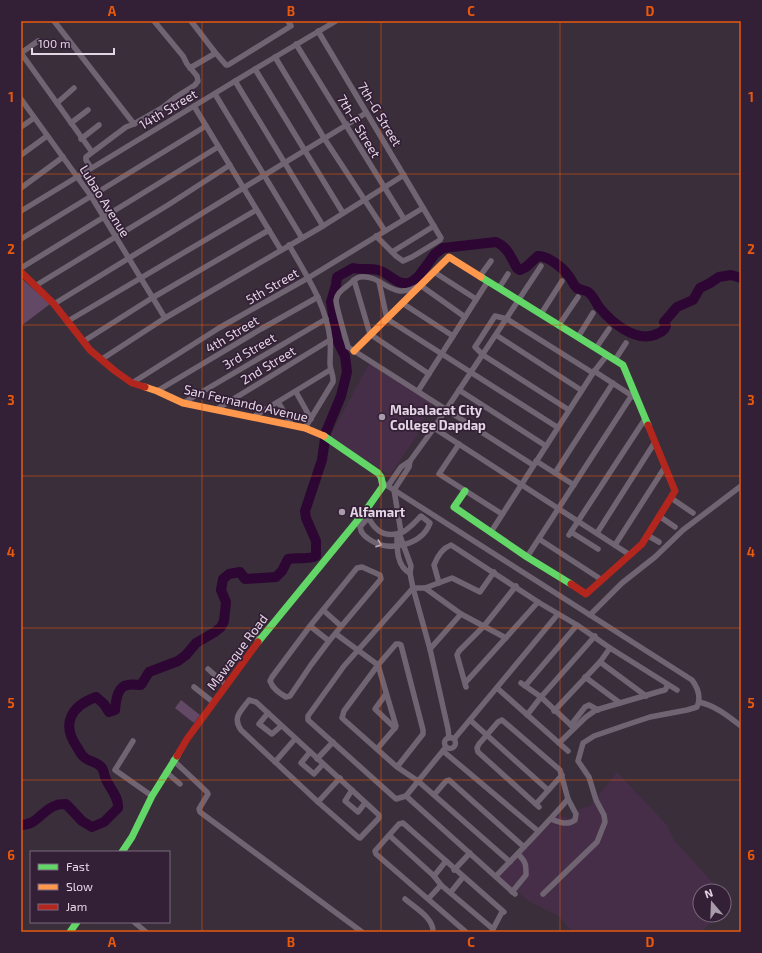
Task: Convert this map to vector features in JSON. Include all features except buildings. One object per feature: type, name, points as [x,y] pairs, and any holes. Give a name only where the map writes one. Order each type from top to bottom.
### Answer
[{"type":"main road","points":[[354,351],[449,257],[623,365],[634,397],[645,419],[675,491],[642,544],[586,594],[454,507],[465,491]]},
{"type":"main road","name":"San Fernando Avenue","points":[[21,272],[54,304],[90,350],[132,383],[157,391],[183,403],[305,428],[322,435],[368,465],[378,473],[384,482]]},
{"type":"main road","name":"Mawaque Road","points":[[123,851],[132,837],[152,796],[173,760],[213,702],[260,640],[366,510],[381,490],[384,482]]},
{"type":"main road","points":[[70,932],[76,923]]},
{"type":"street","points":[[54,21],[134,124]]},
{"type":"street","points":[[91,168],[85,159],[92,152],[126,127],[162,108],[195,85],[198,81],[197,76],[183,56],[154,21]]},
{"type":"street","points":[[191,21],[226,65],[291,26],[288,21]]},
{"type":"street","name":"14th Street","points":[[21,211],[336,21]]},
{"type":"street","name":"7th-G Street","points":[[318,31],[434,226]]},
{"type":"street","points":[[38,41],[21,53],[81,139],[92,152]]},
{"type":"street","name":"7th-F Street","points":[[296,44],[404,219]]},
{"type":"street","points":[[190,68],[214,54],[214,51]]},
{"type":"street","points":[[275,57],[324,138],[385,230]]},
{"type":"street","points":[[255,69],[343,213]]},
{"type":"street","points":[[236,81],[323,226]]},
{"type":"street","points":[[57,103],[74,88]]},
{"type":"street","points":[[215,94],[302,238]]},
{"type":"street","name":"Lubao Avenue","points":[[21,99],[78,176],[165,318]]},
{"type":"street","points":[[194,106],[281,250]]},
{"type":"street","points":[[71,123],[88,110]]},
{"type":"street","points":[[54,304],[366,113]]},
{"type":"street","points":[[21,127],[34,118]]},
{"type":"street","points":[[81,139],[99,125]]},
{"type":"street","points":[[21,239],[206,126]]},
{"type":"street","points":[[21,155],[47,136]]},
{"type":"street","points":[[21,268],[218,147]]},
{"type":"street","points":[[21,188],[63,157]]},
{"type":"street","points":[[35,286],[115,238],[230,165]]},
{"type":"street","points":[[102,359],[165,318],[323,226],[404,175]]},
{"type":"street","name":"5th Street","points":[[132,383],[219,328],[308,278],[423,208]]},
{"type":"street","points":[[68,321],[256,210]]},
{"type":"street","points":[[376,236],[392,252],[403,261],[412,258],[440,240],[440,238],[434,226],[392,252]]},
{"type":"street","points":[[84,341],[152,298],[269,230]]},
{"type":"street","points":[[289,245],[318,297],[326,319],[330,340],[330,370],[333,376],[332,382],[305,428]]},
{"type":"street","points":[[480,276],[491,261]]},
{"type":"street","points":[[541,266],[434,428],[410,461],[384,482],[394,490],[692,680],[696,685],[699,702],[697,707],[672,712],[626,725],[594,736],[583,743],[578,761],[589,777],[596,800],[604,815],[605,822],[597,842],[543,894]]},
{"type":"street","points":[[434,272],[476,299]]},
{"type":"street","points":[[499,288],[508,274]]},
{"type":"street","points":[[465,317],[420,285],[413,289],[399,291],[389,289],[374,279],[359,277],[339,292],[336,300],[348,348],[447,410],[574,485]]},
{"type":"street","points":[[354,280],[371,335],[429,374]]},
{"type":"street","points":[[418,391],[488,281]]},
{"type":"street","points":[[541,314],[562,281]]},
{"type":"street","points":[[379,282],[387,319],[558,427]]},
{"type":"street","name":"4th Street","points":[[157,391],[318,297]]},
{"type":"street","points":[[559,325],[578,297]]},
{"type":"street","points":[[402,303],[453,336]]},
{"type":"street","points":[[578,337],[593,313]]},
{"type":"street","points":[[528,557],[574,485],[634,397],[507,319],[496,316],[475,347],[483,355],[569,410]]},
{"type":"street","name":"3rd Street","points":[[183,403],[326,319]]},
{"type":"street","points":[[596,348],[609,329]]},
{"type":"street","points":[[496,335],[581,390]]},
{"type":"street","name":"2nd Street","points":[[216,409],[330,340]]},
{"type":"street","points":[[615,360],[626,343]]},
{"type":"street","points":[[491,532],[581,390],[607,355]]},
{"type":"street","points":[[253,417],[330,370]]},
{"type":"street","points":[[555,473],[613,383]]},
{"type":"street","points":[[460,390],[546,446]]},
{"type":"street","points":[[296,392],[311,419]]},
{"type":"street","points":[[278,402],[292,425]]},
{"type":"street","points":[[598,549],[570,534],[645,419]]},
{"type":"street","points":[[434,428],[630,555]]},
{"type":"street","points":[[596,533],[655,442]]},
{"type":"street","points":[[459,444],[439,474],[502,514]]},
{"type":"street","points":[[410,461],[409,467],[394,490],[399,533],[411,566],[410,573],[413,588],[430,649],[448,729],[451,739],[456,742],[454,747],[451,749],[445,749]]},
{"type":"street","points":[[615,545],[665,467]]},
{"type":"street","points":[[397,473],[403,477]]},
{"type":"street","points":[[590,615],[622,583],[655,557],[683,530],[741,486]]},
{"type":"street","points":[[671,498],[693,513]]},
{"type":"street","points":[[366,510],[368,518],[374,528],[381,533],[390,534],[399,533],[410,527],[426,510]]},
{"type":"street","points":[[368,518],[360,527],[365,537],[377,544],[397,547],[404,546],[423,534],[430,525],[429,521],[421,516]]},
{"type":"street","points":[[659,516],[675,527]]},
{"type":"street","points":[[399,533],[397,547],[400,562],[403,569],[410,573]]},
{"type":"street","points":[[647,535],[659,542]]},
{"type":"street","points":[[539,539],[602,580]]},
{"type":"street","points":[[439,583],[434,565],[439,555],[451,545],[677,690]]},
{"type":"street","points":[[359,567],[380,575],[381,579],[341,626],[311,664],[290,696],[286,697],[271,685],[270,681],[310,626],[359,567]]},
{"type":"street","points":[[494,572],[480,592],[455,578],[424,588],[413,588],[358,650],[308,716],[308,720],[396,799],[406,796],[445,749],[445,742],[451,739],[470,720],[558,614]]},
{"type":"street","points":[[516,586],[484,626],[459,651],[457,655],[466,685],[538,602]]},
{"type":"street","points":[[424,588],[460,614],[506,638]]},
{"type":"street","points":[[323,610],[341,626]]},
{"type":"street","points":[[430,649],[460,614]]},
{"type":"street","points":[[572,726],[554,711],[541,697],[523,684],[577,625]]},
{"type":"street","points":[[310,626],[329,641]]},
{"type":"street","points":[[251,632],[260,640]]},
{"type":"street","points":[[336,634],[378,664],[396,724],[395,728],[378,749]]},
{"type":"street","points":[[528,715],[541,697],[595,636]]},
{"type":"street","points":[[397,767],[422,734],[423,730],[401,645],[399,644],[396,644],[378,664],[344,711],[342,718],[397,767],[418,781],[510,862]]},
{"type":"street","points":[[554,711],[600,662],[610,648]]},
{"type":"street","points":[[600,662],[646,696]]},
{"type":"street","points":[[208,669],[226,685]]},
{"type":"street","points":[[585,677],[620,703]]},
{"type":"street","points":[[559,743],[572,726],[598,710],[664,690],[668,685]]},
{"type":"street","points":[[194,687],[213,702]]},
{"type":"street","points":[[497,688],[568,751]]},
{"type":"street","points":[[386,694],[374,711],[395,728]]},
{"type":"street","points":[[249,700],[256,702],[268,712],[295,739],[340,778],[379,815],[379,818],[360,838],[318,802],[236,724],[236,718],[249,700]]},
{"type":"street","points":[[699,702],[709,704],[741,726]]},
{"type":"street","points":[[268,712],[259,724],[272,734],[281,726]]},
{"type":"street","points":[[470,720],[548,790]]},
{"type":"street","points":[[551,819],[562,823],[569,823],[575,820],[576,814],[568,799],[562,775],[558,768],[502,720],[498,722],[477,748],[478,752],[537,806],[548,790],[562,775]]},
{"type":"street","points":[[275,762],[295,739]]},
{"type":"street","points":[[133,741],[115,770],[152,796]]},
{"type":"street","points":[[317,758],[333,742]]},
{"type":"street","points":[[445,749],[538,831]]},
{"type":"street","points":[[310,752],[302,763],[314,774],[323,764]]},
{"type":"street","points":[[173,760],[207,792],[207,798],[199,810],[200,812],[362,932]]},
{"type":"street","points":[[166,772],[180,784]]},
{"type":"street","points":[[318,802],[340,778]]},
{"type":"street","points":[[434,795],[446,781],[449,780],[524,847]]},
{"type":"street","points":[[352,790],[345,801],[358,812],[365,803]]},
{"type":"street","points":[[406,796],[514,893],[526,875],[526,865],[518,854]]},
{"type":"street","points":[[496,876],[551,819],[568,799]]},
{"type":"street","points":[[390,836],[434,876],[441,885],[451,892],[493,930],[503,912],[454,870],[403,823],[399,824],[390,836],[375,850],[376,854],[429,898],[466,932]]},
{"type":"street","points":[[454,870],[470,853]]},
{"type":"street","points":[[434,876],[446,861]]},
{"type":"street","points":[[451,892],[462,877]]},
{"type":"street","points":[[429,898],[441,885]]},
{"type":"street","points":[[405,900],[424,914],[433,927],[433,932]]},
{"type":"street","points":[[135,923],[146,932]]},
{"type":"shaded area","points":[[21,278],[50,304],[21,326]]},
{"type":"shaded area","name":"Mabalacat City College Dapdap","points":[[369,364],[432,403],[416,432],[418,434],[390,475],[330,437]]},
{"type":"shaded area","points":[[181,700],[200,715],[194,723],[175,708]]},
{"type":"shaded area","points":[[617,772],[666,824],[674,840],[713,883],[692,883],[692,923],[711,923],[701,932],[573,932],[557,915],[530,902],[498,876],[556,815],[574,819],[580,809],[590,806]]},
{"type":"waterway","points":[[21,825],[36,820],[47,810],[62,804],[66,804],[82,821],[92,827],[104,822],[118,808],[117,800],[102,768],[98,764],[83,756],[72,739],[69,723],[75,711],[80,705],[96,697],[104,704],[109,712],[115,710],[118,694],[121,688],[130,685],[141,685],[149,672],[178,661],[186,655],[196,643],[221,627],[224,621],[226,602],[221,590],[223,579],[229,574],[240,572],[245,579],[276,577],[282,571],[288,559],[309,558],[316,556],[316,541],[306,518],[305,511],[322,460],[326,432],[341,396],[347,372],[345,356],[337,340],[331,302],[337,277],[353,268],[372,269],[378,270],[396,281],[410,283],[418,277],[435,254],[443,248],[496,242],[504,247],[517,268],[520,270],[526,267],[538,256],[542,256],[559,265],[577,288],[590,293],[599,307],[610,319],[624,329],[639,336],[654,335],[663,331],[666,326],[664,322],[677,307],[693,300],[700,288],[719,277],[731,275],[741,278]]},
{"type":"traffic: fast","points":[[481,277],[623,365],[648,425]]},
{"type":"traffic: fast","points":[[258,642],[366,510],[383,486],[381,477],[378,473],[324,436]]},
{"type":"traffic: fast","points":[[465,491],[454,507],[527,557],[571,584]]},
{"type":"traffic: fast","points":[[123,851],[132,837],[152,796],[177,756]]},
{"type":"traffic: fast","points":[[70,932],[76,923]]},
{"type":"traffic: slow","points":[[354,351],[449,257],[481,277]]},
{"type":"traffic: slow","points":[[145,387],[183,403],[305,428],[324,436]]},
{"type":"traffic: jam","points":[[21,272],[54,304],[90,350],[132,383],[145,387]]},
{"type":"traffic: jam","points":[[571,584],[586,594],[642,544],[675,491],[648,425]]},
{"type":"traffic: jam","points":[[177,756],[187,739],[258,642]]},
{"type":"place","name":"Mabalacat City College Dapdap","points":[[382,417]]},
{"type":"place","name":"Alfamart","points":[[342,512]]}]
